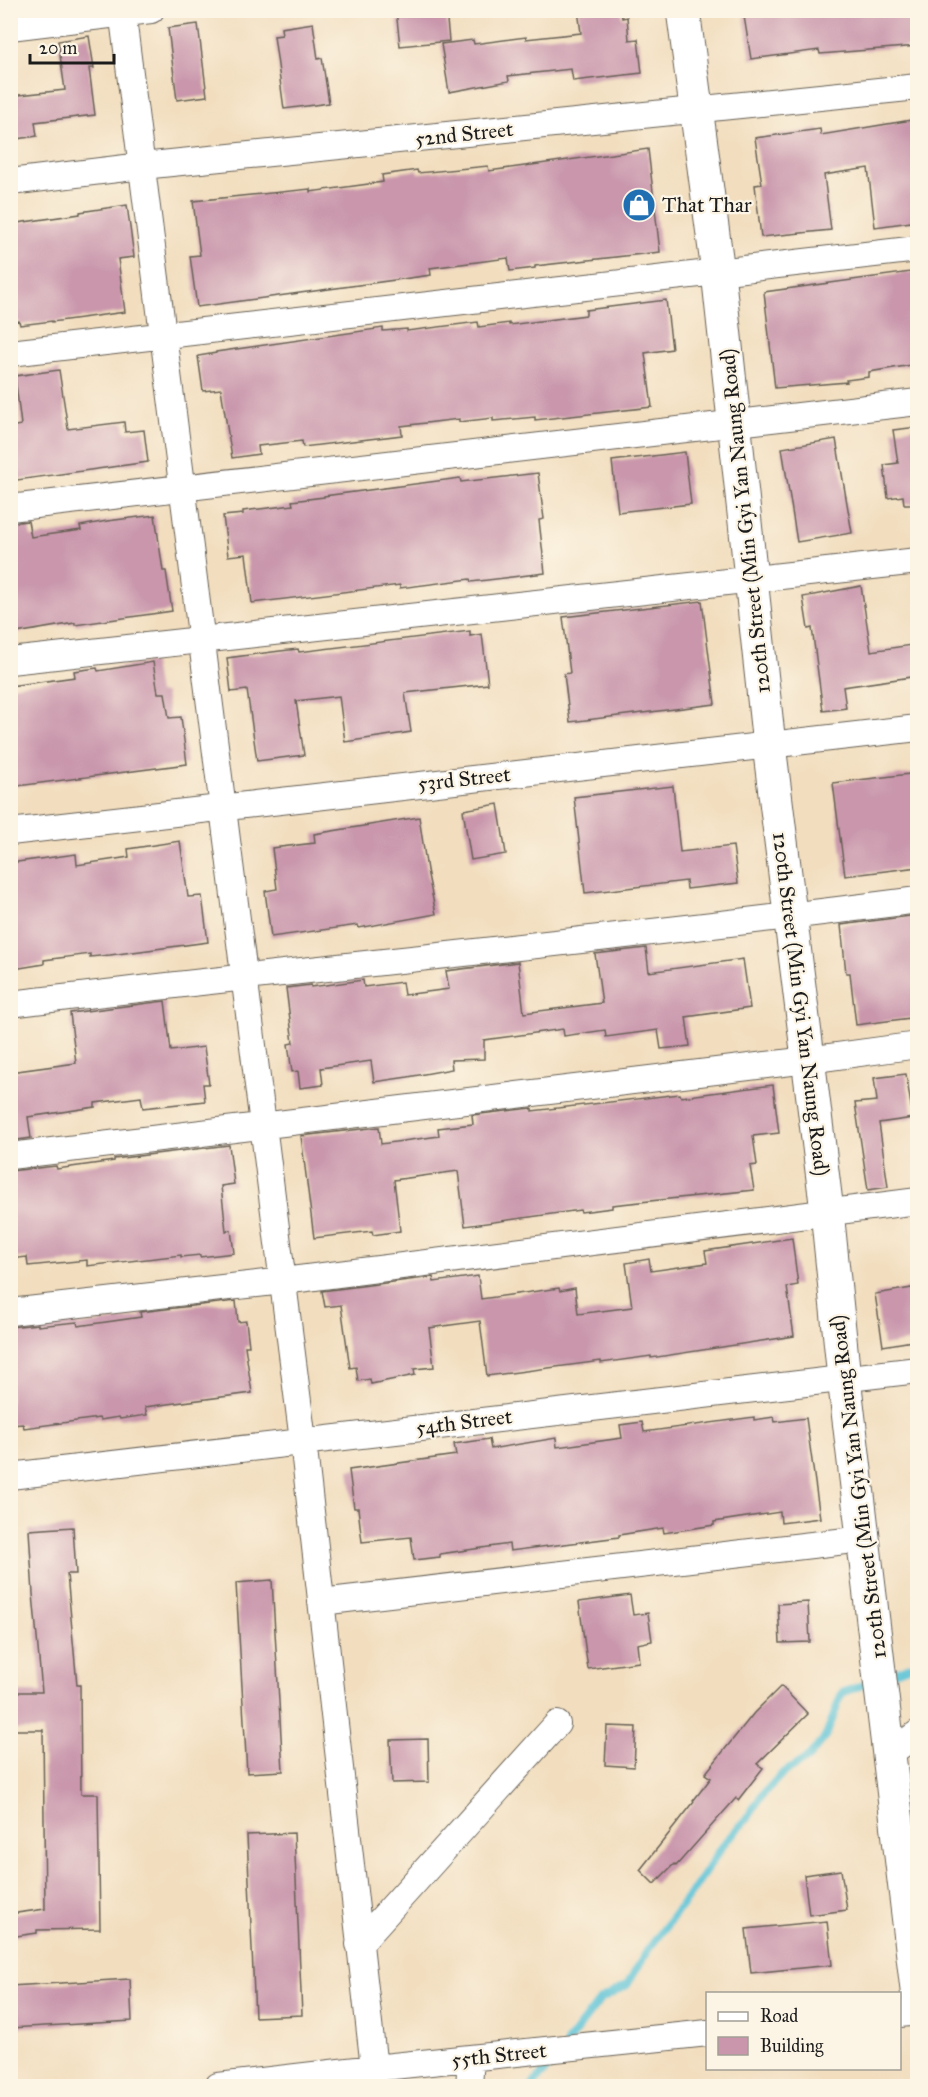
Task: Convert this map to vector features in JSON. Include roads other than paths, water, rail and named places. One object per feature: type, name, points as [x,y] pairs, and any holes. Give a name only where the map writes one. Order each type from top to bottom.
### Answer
[{"type":"main road","name":"120th Street (Min Gyi Yan Naung Road)","points":[[683,10],[718,272],[769,745],[827,1211],[844,1378],[885,1722],[909,1848],[918,1998]]},
{"type":"street","points":[[10,27],[151,10]]},
{"type":"street","points":[[122,12],[303,1441],[374,2068]]},
{"type":"street","name":"52nd Street","points":[[10,182],[142,166],[918,87]]},
{"type":"street","points":[[10,353],[918,249]]},
{"type":"street","points":[[10,508],[918,402]]},
{"type":"street","points":[[10,661],[918,561]]},
{"type":"street","name":"53rd Street","points":[[10,832],[918,728]]},
{"type":"street","points":[[10,1004],[918,900]]},
{"type":"street","points":[[10,1156],[918,1045]]},
{"type":"street","points":[[10,1312],[283,1281],[918,1201]]},
{"type":"street","name":"54th Street","points":[[10,1476],[918,1370]]},
{"type":"street","points":[[321,1602],[863,1539]]},
{"type":"street","points":[[359,1944],[557,1724]]},
{"type":"street","points":[[890,1754],[918,1733]]},
{"type":"street","points":[[901,2014],[918,2012]]},
{"type":"street","name":"55th Street","points":[[218,2086],[706,2033]]},
{"type":"street","points":[[469,2086],[471,2058]]},
{"type":"waterway","points":[[887,1675],[918,1663]]},
{"type":"waterway","points":[[567,2043],[600,2000],[627,1985],[647,1951],[691,1893],[726,1841],[746,1820],[762,1795],[782,1774],[809,1757],[826,1736],[842,1693],[873,1681]]},
{"type":"waterway","points":[[532,2086],[560,2054]]},
{"type":"place","name":"That Thar","points":[[639,205]]}]
